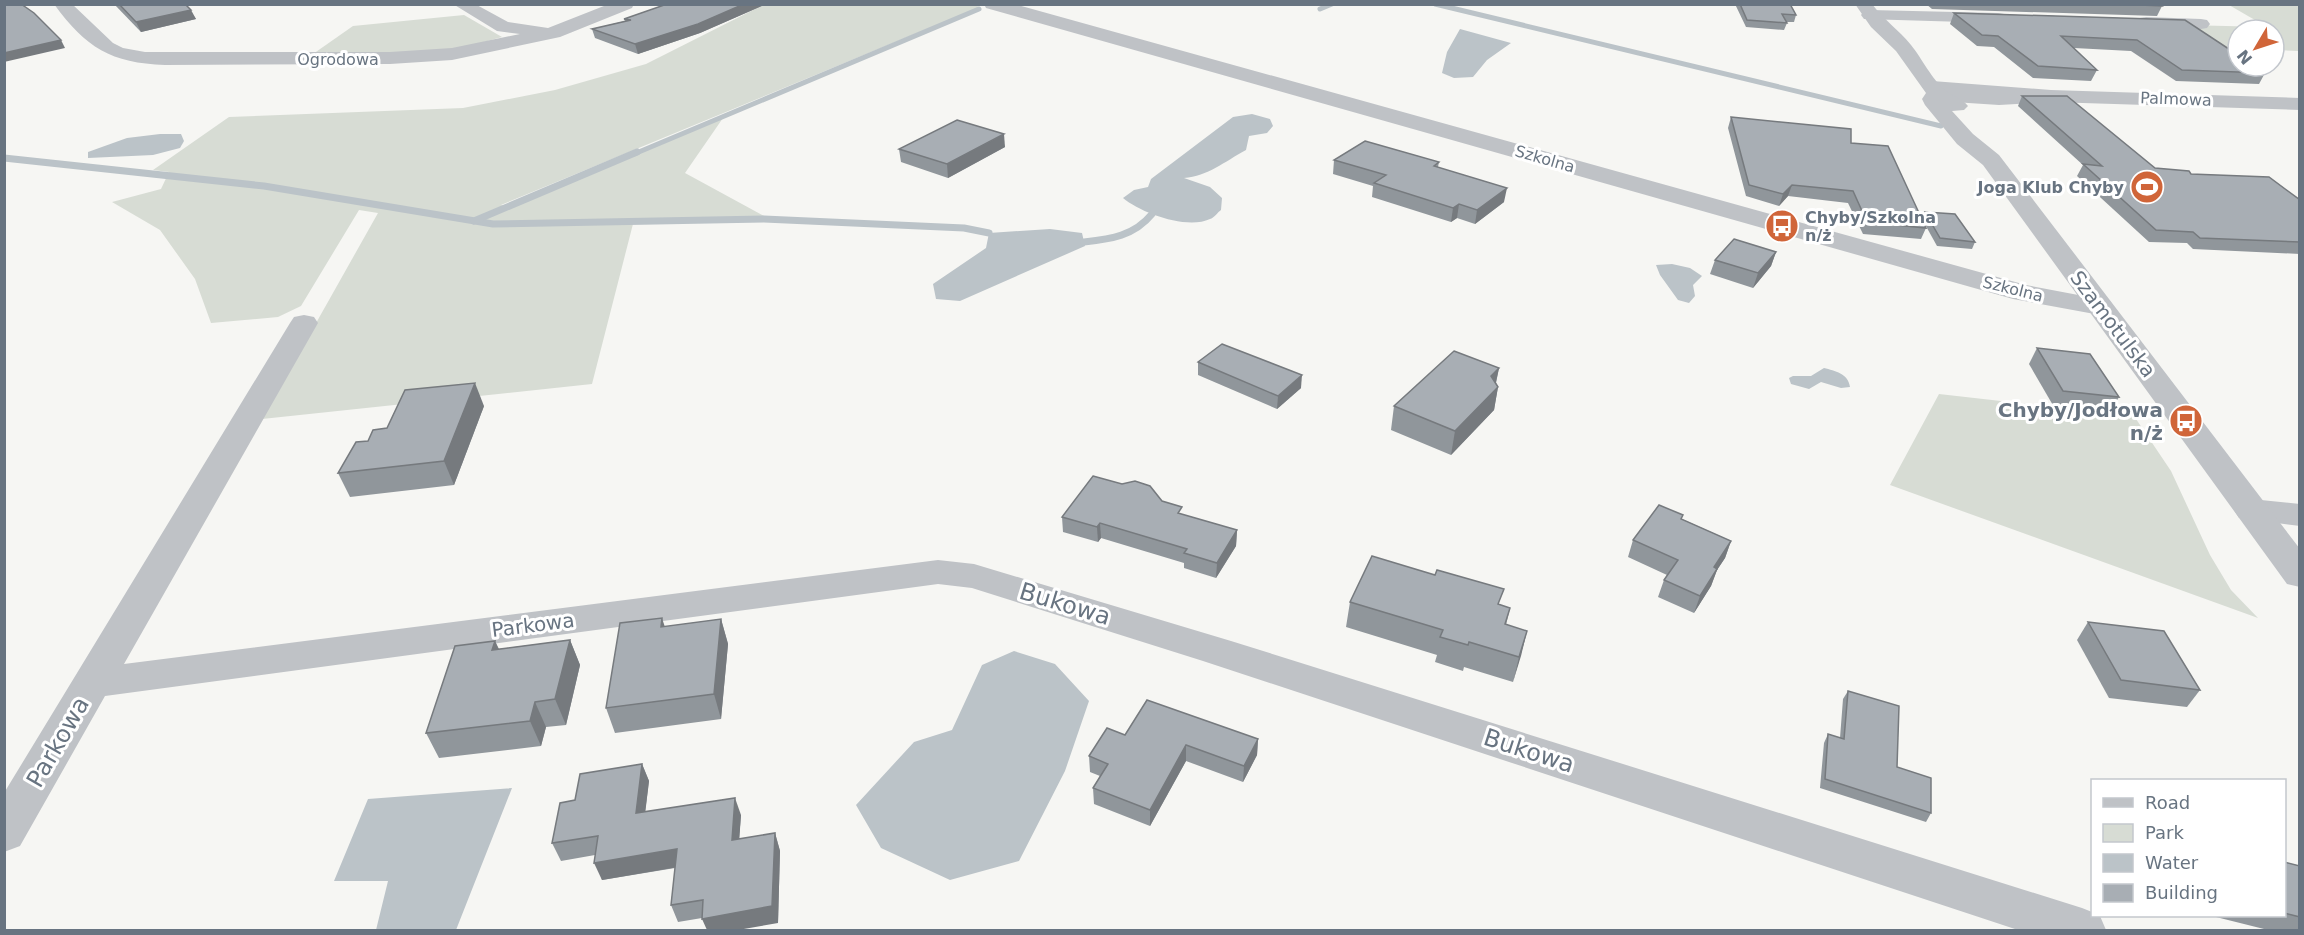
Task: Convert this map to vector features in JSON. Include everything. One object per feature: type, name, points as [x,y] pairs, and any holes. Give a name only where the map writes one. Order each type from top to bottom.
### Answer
[{"type":"street","name":"Ogrodowa","points":[[62,4],[102,45],[120,55],[144,59],[412,57],[486,48],[553,33],[626,4]]},
{"type":"street","points":[[461,4],[504,27],[553,33]]},
{"type":"street","name":"Szkolna","points":[[992,4],[2023,294],[2100,307]]},
{"type":"street","points":[[1876,10],[2015,19]]},
{"type":"street","name":"Szamotulska","points":[[1876,10],[1935,91],[1932,101],[1975,148],[1991,160],[2300,575]]},
{"type":"street","points":[[2131,22],[2201,24]]},
{"type":"street","name":"Palmowa","points":[[1935,91],[1999,99],[2052,96],[2300,104]]},
{"type":"street","name":"Parkowa","points":[[4,833],[304,324]]},
{"type":"street","points":[[2252,510],[2300,515]]},
{"type":"street","name":"Parkowa","points":[[93,683],[938,572],[974,576]]},
{"type":"street","name":"Bukowa","points":[[974,576],[1228,654],[2082,930]]},
{"type":"green space","points":[[971,4],[980,7],[501,205],[509,207],[723,118],[685,173],[766,217],[634,220],[592,384],[262,419],[378,213],[359,210],[301,306],[278,317],[211,323],[195,279],[160,230],[112,202],[161,189],[169,172],[153,170],[229,117],[463,108],[555,90],[646,64],[763,5]]},
{"type":"green space","points":[[2229,5],[2299,5],[2299,51],[2286,50],[2286,18],[2251,18]]},
{"type":"green space","points":[[464,15],[502,37],[462,48],[430,52],[313,54],[353,26]]},
{"type":"green space","points":[[2185,25],[2226,26],[2226,49],[2191,48]]},
{"type":"green space","points":[[1939,394],[2134,416],[2171,471],[2210,555],[2231,590],[2258,618],[1890,485]]},
{"type":"water","points":[[1460,29],[1511,43],[1487,60],[1473,77],[1454,78],[1442,73],[1447,52]]},
{"type":"water","points":[[1252,114],[1270,119],[1273,126],[1267,133],[1249,136],[1246,150],[1223,164],[1193,177],[1184,178],[1210,187],[1222,198],[1221,210],[1210,219],[1200,222],[1177,221],[1152,214],[1123,198],[1134,190],[1148,187],[1151,179],[1233,117]]},
{"type":"water","points":[[181,134],[184,141],[180,148],[153,155],[88,158],[88,152],[127,138]]},
{"type":"water","points":[[1050,229],[1082,233],[1085,246],[960,301],[936,299],[933,284],[986,248],[989,233]]},
{"type":"water","points":[[1672,264],[1690,268],[1702,276],[1693,285],[1695,296],[1689,303],[1678,300],[1660,275],[1656,265]]},
{"type":"water","points":[[1824,368],[1844,376],[1850,387],[1841,388],[1821,382],[1809,389],[1791,384],[1789,378],[1793,376],[1811,376]]},
{"type":"water","points":[[1014,651],[1055,664],[1089,701],[1065,771],[1019,861],[950,880],[881,848],[856,805],[914,742],[952,730],[982,665]]},
{"type":"water","points":[[512,788],[456,930],[376,930],[388,881],[334,881],[368,799]]},
{"type":"building","points":[[4,4],[21,4],[34,13],[61,40],[4,53]]},
{"type":"building","points":[[119,4],[185,4],[191,10],[136,22]]},
{"type":"building","points":[[667,4],[744,4],[698,24],[635,44],[592,29],[631,20],[624,19]]},
{"type":"building","points":[[1740,4],[1790,4],[1796,15],[1782,14],[1787,23],[1747,20]]},
{"type":"building","points":[[2115,4],[2160,4],[2162,6]]},
{"type":"building","points":[[1954,13],[2185,20],[2226,47],[2226,72],[2182,70],[2137,40],[2061,36],[2097,70],[2038,66],[1998,36],[1982,35]]},
{"type":"building","points":[[2022,96],[2067,96],[2155,168],[2189,171],[2191,174],[2269,177],[2300,200],[2300,242],[2200,238],[2193,232],[2156,230],[2083,164],[2102,166]]},
{"type":"building","points":[[1731,117],[1851,129],[1851,143],[1888,146],[1926,228],[1867,222],[1853,191],[1792,185],[1783,194],[1749,185]]},
{"type":"building","points":[[957,120],[1004,134],[947,164],[899,149]]},
{"type":"building","points":[[1365,141],[1439,162],[1434,166],[1507,188],[1477,210],[1459,204],[1453,208],[1374,183],[1386,175],[1334,160]]},
{"type":"building","points":[[1925,212],[1955,214],[1975,242],[1940,238]]},
{"type":"building","points":[[1734,239],[1776,252],[1758,273],[1715,260]]},
{"type":"building","points":[[1222,344],[1302,375],[1278,396],[1198,362]]},
{"type":"building","points":[[2037,348],[2090,354],[2119,397],[2063,391]]},
{"type":"building","points":[[1454,351],[1499,368],[1491,376],[1498,387],[1455,431],[1394,406]]},
{"type":"building","points":[[475,383],[444,461],[338,473],[356,442],[368,441],[373,430],[387,428],[405,390]]},
{"type":"building","points":[[1093,476],[1122,484],[1135,481],[1150,486],[1162,501],[1182,507],[1178,513],[1237,530],[1217,563],[1184,553],[1187,549],[1100,523],[1097,527],[1062,517]]},
{"type":"building","points":[[1659,505],[1683,515],[1681,519],[1731,541],[1714,567],[1717,569],[1700,596],[1664,580],[1678,560],[1633,540]]},
{"type":"building","points":[[1372,556],[1435,575],[1437,570],[1504,589],[1498,604],[1510,608],[1505,624],[1527,631],[1519,657],[1469,642],[1468,645],[1440,637],[1443,630],[1350,602]]},
{"type":"building","points":[[662,618],[661,627],[721,619],[714,694],[606,708],[620,623]]},
{"type":"building","points":[[2088,622],[2164,631],[2200,690],[2121,680]]},
{"type":"building","points":[[570,640],[555,699],[535,702],[530,721],[426,733],[455,646],[495,641],[492,650]]},
{"type":"building","points":[[1848,691],[1899,706],[1897,767],[1931,778],[1931,813],[1825,779],[1828,734],[1844,739]]},
{"type":"building","points":[[1147,700],[1258,739],[1244,766],[1186,745],[1150,810],[1093,788],[1108,764],[1089,756],[1107,728],[1125,735]]},
{"type":"building","points":[[642,764],[636,813],[735,798],[732,840],[775,833],[772,906],[702,919],[703,900],[671,905],[677,849],[594,863],[598,836],[552,843],[560,803],[575,800],[580,774]]},
{"type":"building","points":[[2286,862],[2300,866],[2300,917],[2286,914]]},
{"type":"waterway","points":[[1320,9],[1332,4]]},
{"type":"waterway","points":[[1435,4],[1941,126]]},
{"type":"waterway","points":[[634,154],[979,9]]},
{"type":"waterway","points":[[474,221],[637,152]]},
{"type":"waterway","points":[[4,158],[264,186],[474,221]]},
{"type":"waterway","points":[[1084,242],[1113,238],[1130,232],[1152,214]]},
{"type":"waterway","points":[[474,221],[493,224],[764,219],[964,228],[989,233]]},
{"type":"place","name":"Joga Klub Chyby","points":[[2147,187]]},
{"type":"place","name":"Chyby/Szkolna n/ż","points":[[1782,226]]},
{"type":"place","name":"Chyby/Jodłowa n/ż","points":[[2186,421]]}]
